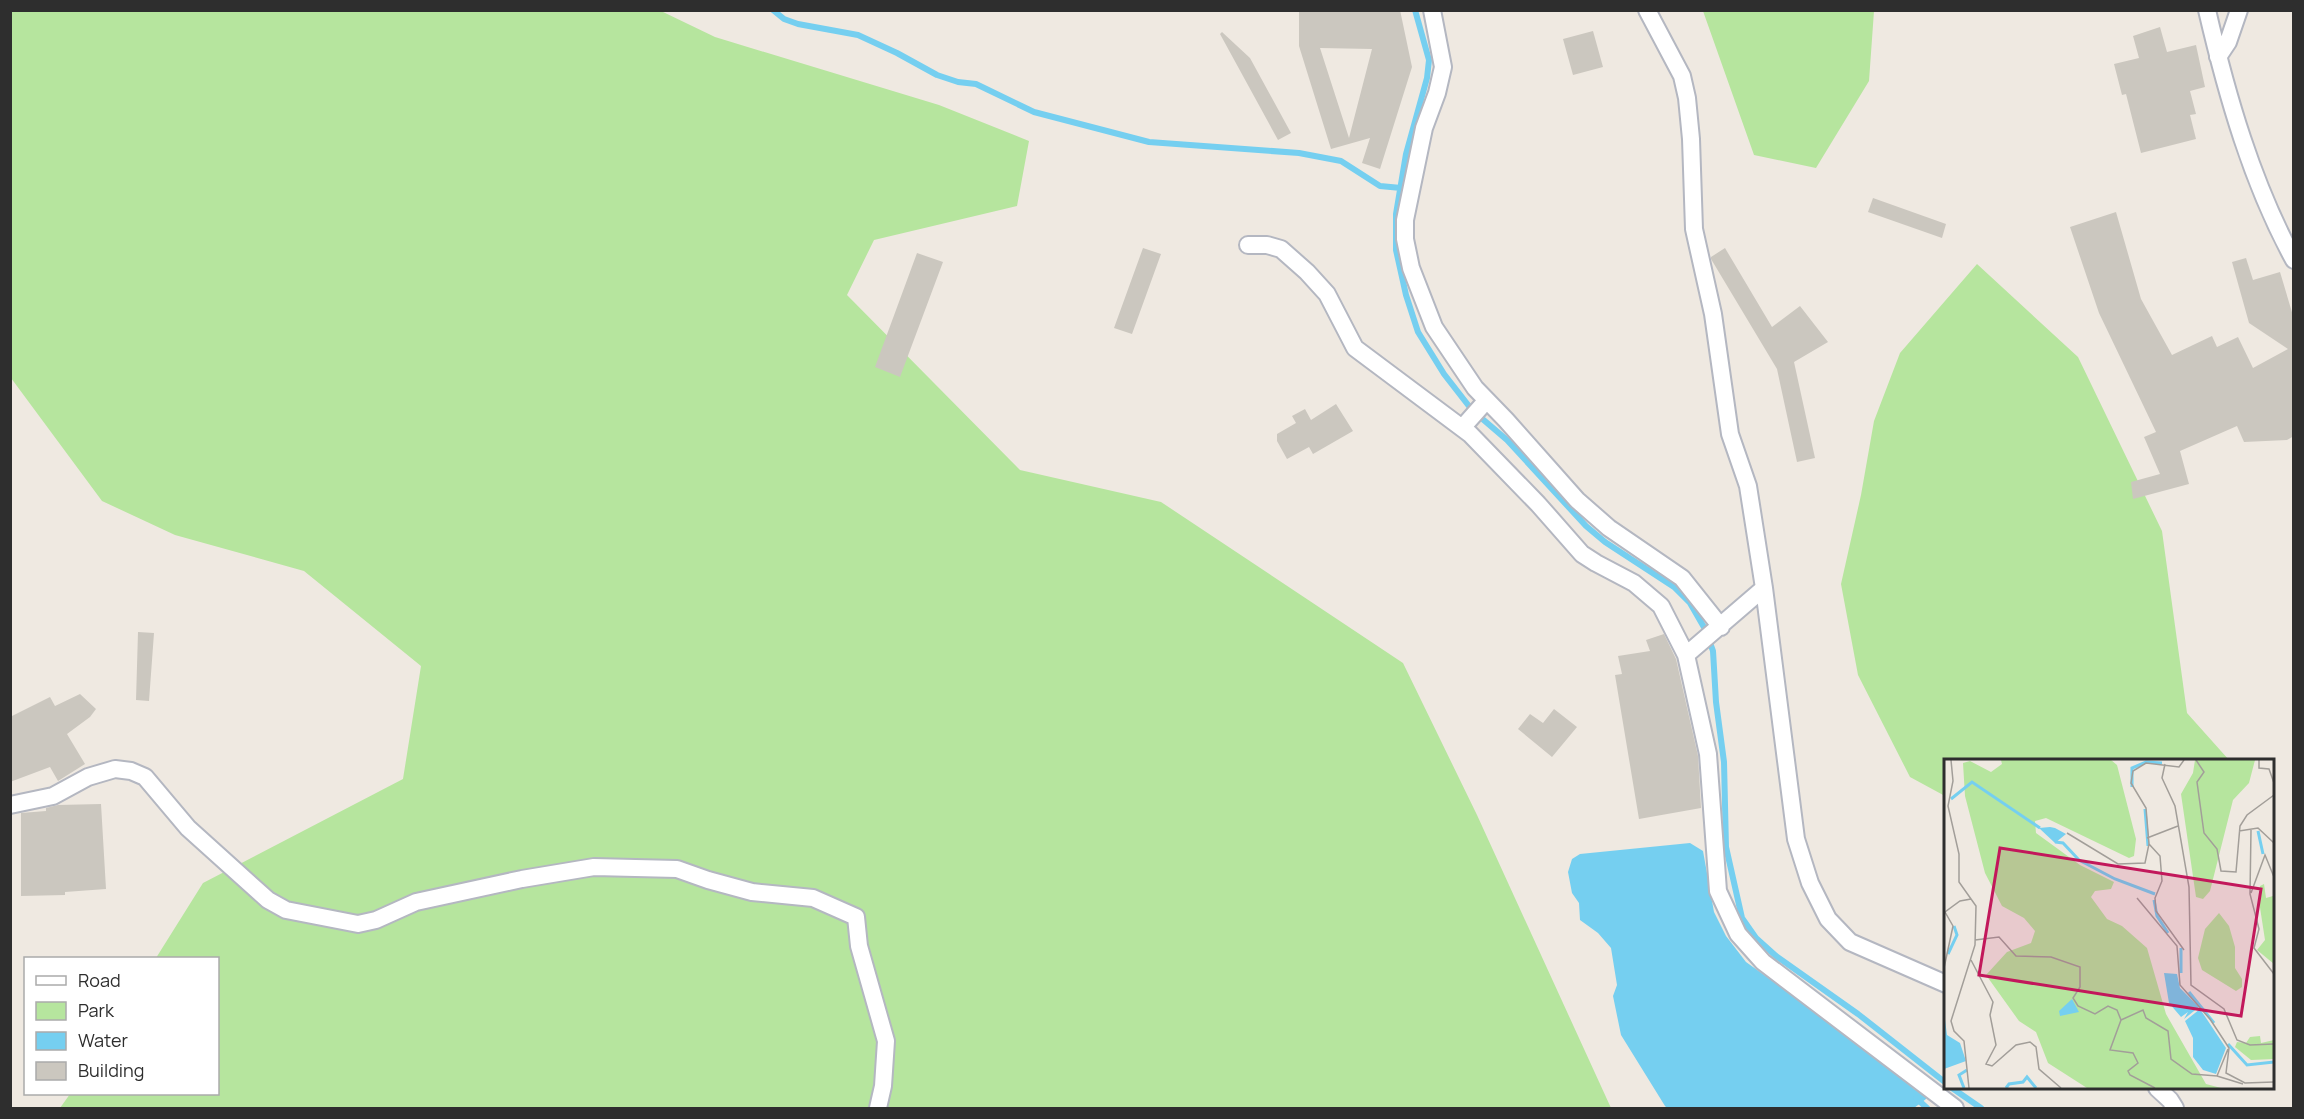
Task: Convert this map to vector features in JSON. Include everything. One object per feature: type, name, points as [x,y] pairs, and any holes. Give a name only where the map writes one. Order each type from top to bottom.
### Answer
[{"type":"street","points":[[1432,10],[1443,67],[1437,93],[1424,128],[1406,220],[1405,239],[1411,268],[1434,327],[1474,388],[1475,414],[1538,504],[1582,554],[1648,593],[1692,651],[1708,754],[1718,891],[1738,934],[1763,962],[1955,1108]]},
{"type":"street","points":[[1647,10],[1682,76],[1687,98],[1691,139],[1694,229],[1713,314],[1730,434],[1748,486],[1764,588],[1796,839],[1810,883],[1828,919],[1851,942],[1944,983]]},
{"type":"street","points":[[2207,10],[2224,84],[2272,220],[2294,260]]},
{"type":"street","points":[[2218,57],[2228,42],[2239,10]]},
{"type":"street","points":[[1248,245],[1267,245],[1281,249],[1307,272],[1327,294],[1355,348],[1475,414],[1506,420],[1578,500],[1609,528],[1682,578],[1718,629]]},
{"type":"street","points":[[1692,651],[1764,588]]},
{"type":"street","points":[[10,805],[53,796],[88,777],[115,769],[131,771],[145,777],[188,828],[268,900],[286,910],[358,924],[376,920],[416,902],[522,879],[594,867],[676,869],[752,892],[813,898],[856,917],[859,946],[886,1041],[883,1086],[878,1108]]},
{"type":"street","points":[[2158,1089],[2175,1108]]},
{"type":"green space","points":[[11,11],[661,11],[715,37],[939,105],[1029,141],[1017,206],[874,240],[847,295],[1020,470],[1161,502],[1403,663],[1477,815],[1611,1108],[60,1108],[69,1095],[219,1095],[219,957],[157,957],[203,883],[403,779],[421,666],[304,571],[175,535],[102,501],[11,378]]},
{"type":"green space","points":[[1703,11],[1874,11],[1869,81],[1816,168],[1754,155]]},
{"type":"green space","points":[[1977,264],[2078,357],[2162,531],[2187,713],[2228,759],[1944,759],[1944,795],[1910,777],[1858,675],[1841,584],[1861,495],[1874,421],[1900,353]]},
{"type":"water","points":[[1690,843],[1703,851],[1714,912],[1726,936],[1746,962],[1892,1068],[1914,1089],[1927,1095],[1926,1099],[1914,1108],[1667,1108],[1665,1106],[1621,1035],[1613,996],[1617,985],[1611,948],[1598,933],[1580,920],[1579,903],[1572,893],[1568,872],[1572,859],[1580,854]]},
{"type":"building","points":[[1299,10],[1400,10],[1412,67],[1380,169],[1362,163],[1370,138],[1331,149],[1299,46]],"holes":[[[1320,48],[1372,49],[1349,138]]]},
{"type":"building","points":[[2160,27],[2167,52],[2196,45],[2205,87],[2190,91],[2196,114],[2190,115],[2196,139],[2141,153],[2126,94],[2122,95],[2114,64],[2139,58],[2133,36]]},
{"type":"building","points":[[1593,31],[1603,67],[1573,75],[1563,39]]},
{"type":"building","points":[[1222,32],[1250,58],[1291,133],[1278,140],[1220,34]]},
{"type":"building","points":[[1873,198],[1946,224],[1942,238],[1868,212]]},
{"type":"building","points":[[2116,212],[2141,299],[2172,355],[2212,336],[2217,347],[2238,337],[2253,368],[2288,349],[2249,323],[2232,262],[2246,258],[2253,280],[2280,272],[2294,319],[2294,436],[2287,440],[2244,442],[2237,426],[2180,451],[2189,484],[2133,499],[2131,482],[2160,474],[2144,437],[2156,432],[2099,313],[2070,227]]},
{"type":"building","points":[[1143,248],[1161,254],[1132,334],[1114,328]]},
{"type":"building","points":[[1725,248],[1772,327],[1800,306],[1828,342],[1794,362],[1815,458],[1797,462],[1777,369],[1711,259]]},
{"type":"building","points":[[917,253],[943,262],[900,377],[875,367]]},
{"type":"building","points":[[1336,404],[1353,431],[1313,454],[1309,447],[1287,459],[1277,441],[1277,434],[1296,423],[1292,416],[1305,409],[1311,420]]},
{"type":"building","points":[[138,632],[154,633],[149,701],[136,700]]},
{"type":"building","points":[[1664,634],[1676,659],[1698,756],[1701,808],[1639,819],[1615,675],[1622,674],[1618,656],[1650,651],[1646,640]]},
{"type":"building","points":[[80,694],[96,709],[90,717],[67,734],[85,764],[58,781],[50,767],[10,782],[10,717],[50,697],[55,706]]},
{"type":"building","points":[[1554,709],[1577,727],[1552,757],[1518,729],[1530,714],[1543,723]]},
{"type":"building","points":[[101,804],[106,889],[65,892],[65,895],[21,896],[21,813],[46,811],[46,808],[58,805]]},
{"type":"waterway","points":[[773,10],[784,19],[798,24],[858,35],[937,75],[958,82],[976,84],[1034,112],[1149,142],[1299,153],[1341,161],[1380,186],[1401,188]]},
{"type":"waterway","points":[[1415,10],[1429,60],[1427,78],[1406,154],[1396,214],[1396,250],[1406,295],[1418,332],[1444,374],[1472,410],[1507,440],[1586,526],[1605,542],[1674,587],[1690,603],[1705,629],[1713,651],[1716,702],[1724,762],[1726,847],[1742,918],[1756,938],[1776,956],[1858,1014],[1944,1081]]},
{"type":"waterway","points":[[1953,1089],[1981,1108]]},
{"type":"waterway","points":[[1916,1098],[1927,1108]]}]
